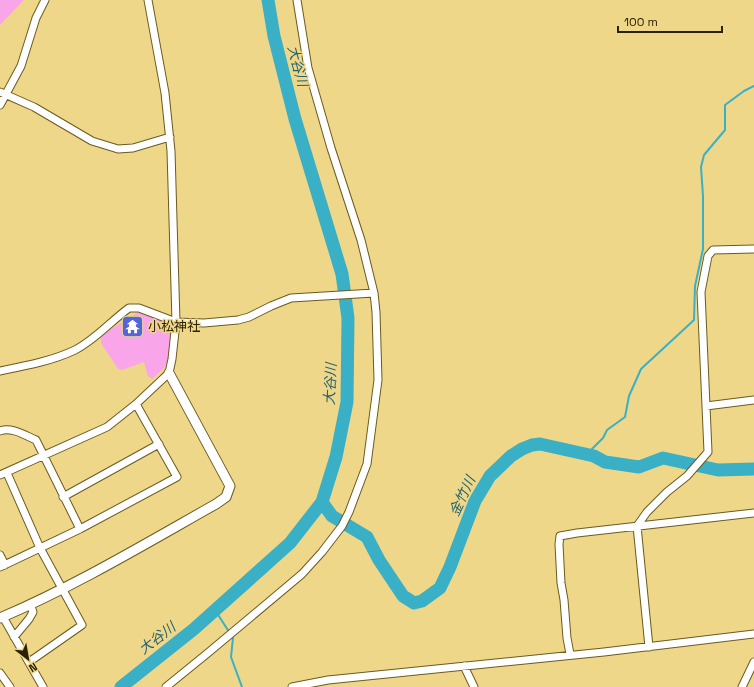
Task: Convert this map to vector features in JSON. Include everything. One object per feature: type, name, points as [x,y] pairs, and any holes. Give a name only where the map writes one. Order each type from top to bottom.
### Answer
[{"type":"street","points":[[0,105],[3,94],[21,66],[36,18],[45,0]]},
{"type":"street","points":[[29,662],[82,625],[40,548],[3,474],[107,427],[136,404],[169,373],[172,359],[176,322],[175,233],[170,137],[165,93],[148,0]]},
{"type":"street","points":[[166,687],[302,574],[322,552],[342,526],[349,512],[366,464],[378,380],[376,312],[361,240],[331,148],[308,68],[297,0]]},
{"type":"street","points":[[3,94],[34,107],[92,141],[118,149],[133,148],[170,137]]},
{"type":"street","points":[[649,647],[637,526],[647,512],[667,492],[687,476],[708,452],[708,418],[706,406],[701,292],[708,256],[713,250],[754,248]]},
{"type":"street","points":[[0,371],[47,360],[75,350],[129,308],[139,308],[176,322],[204,323],[238,320],[250,317],[290,298],[372,293]]},
{"type":"street","points":[[43,687],[2,618],[62,588],[216,504],[226,497],[230,486],[169,373]]},
{"type":"street","points":[[706,406],[754,400]]},
{"type":"street","points":[[0,555],[2,566],[80,529],[177,477],[136,404]]},
{"type":"street","points":[[1,428],[11,430],[36,440],[80,529]]},
{"type":"street","points":[[64,497],[159,444]]},
{"type":"street","points":[[570,654],[561,583],[560,536],[577,532],[754,513]]},
{"type":"street","points":[[14,637],[33,612],[30,604]]},
{"type":"street","points":[[292,687],[328,680],[431,668],[649,647],[754,634]]},
{"type":"street","points":[[742,687],[754,662]]},
{"type":"street","points":[[464,666],[474,687]]},
{"type":"street","points":[[0,673],[10,687]]},
{"type":"shaded area","points":[[0,0],[24,0],[0,25]]},
{"type":"shaded area","points":[[138,312],[143,312],[172,326],[169,359],[164,368],[152,379],[148,376],[144,362],[122,370],[118,369],[101,343],[101,338],[105,333]]},
{"type":"waterway","name":"大谷川","points":[[121,687],[194,629],[290,543],[322,502],[336,457],[347,402],[348,318],[342,274],[295,119],[274,36],[268,0]]},
{"type":"waterway","points":[[587,454],[603,438],[607,430],[625,417],[629,396],[641,369],[694,320],[695,286],[703,249],[703,196],[701,167],[704,155],[725,130],[725,105],[744,91],[754,86]]},
{"type":"waterway","name":"金竹川","points":[[322,502],[332,516],[367,537],[379,560],[403,596],[414,603],[422,601],[440,588],[450,567],[475,501],[490,476],[511,456],[532,445],[540,444],[594,456],[605,462],[639,467],[663,458],[718,470],[754,469]]},
{"type":"waterway","points":[[215,610],[233,638],[231,657],[242,687]]},
{"type":"place","name":"小松神社","points":[[132,326]]}]
